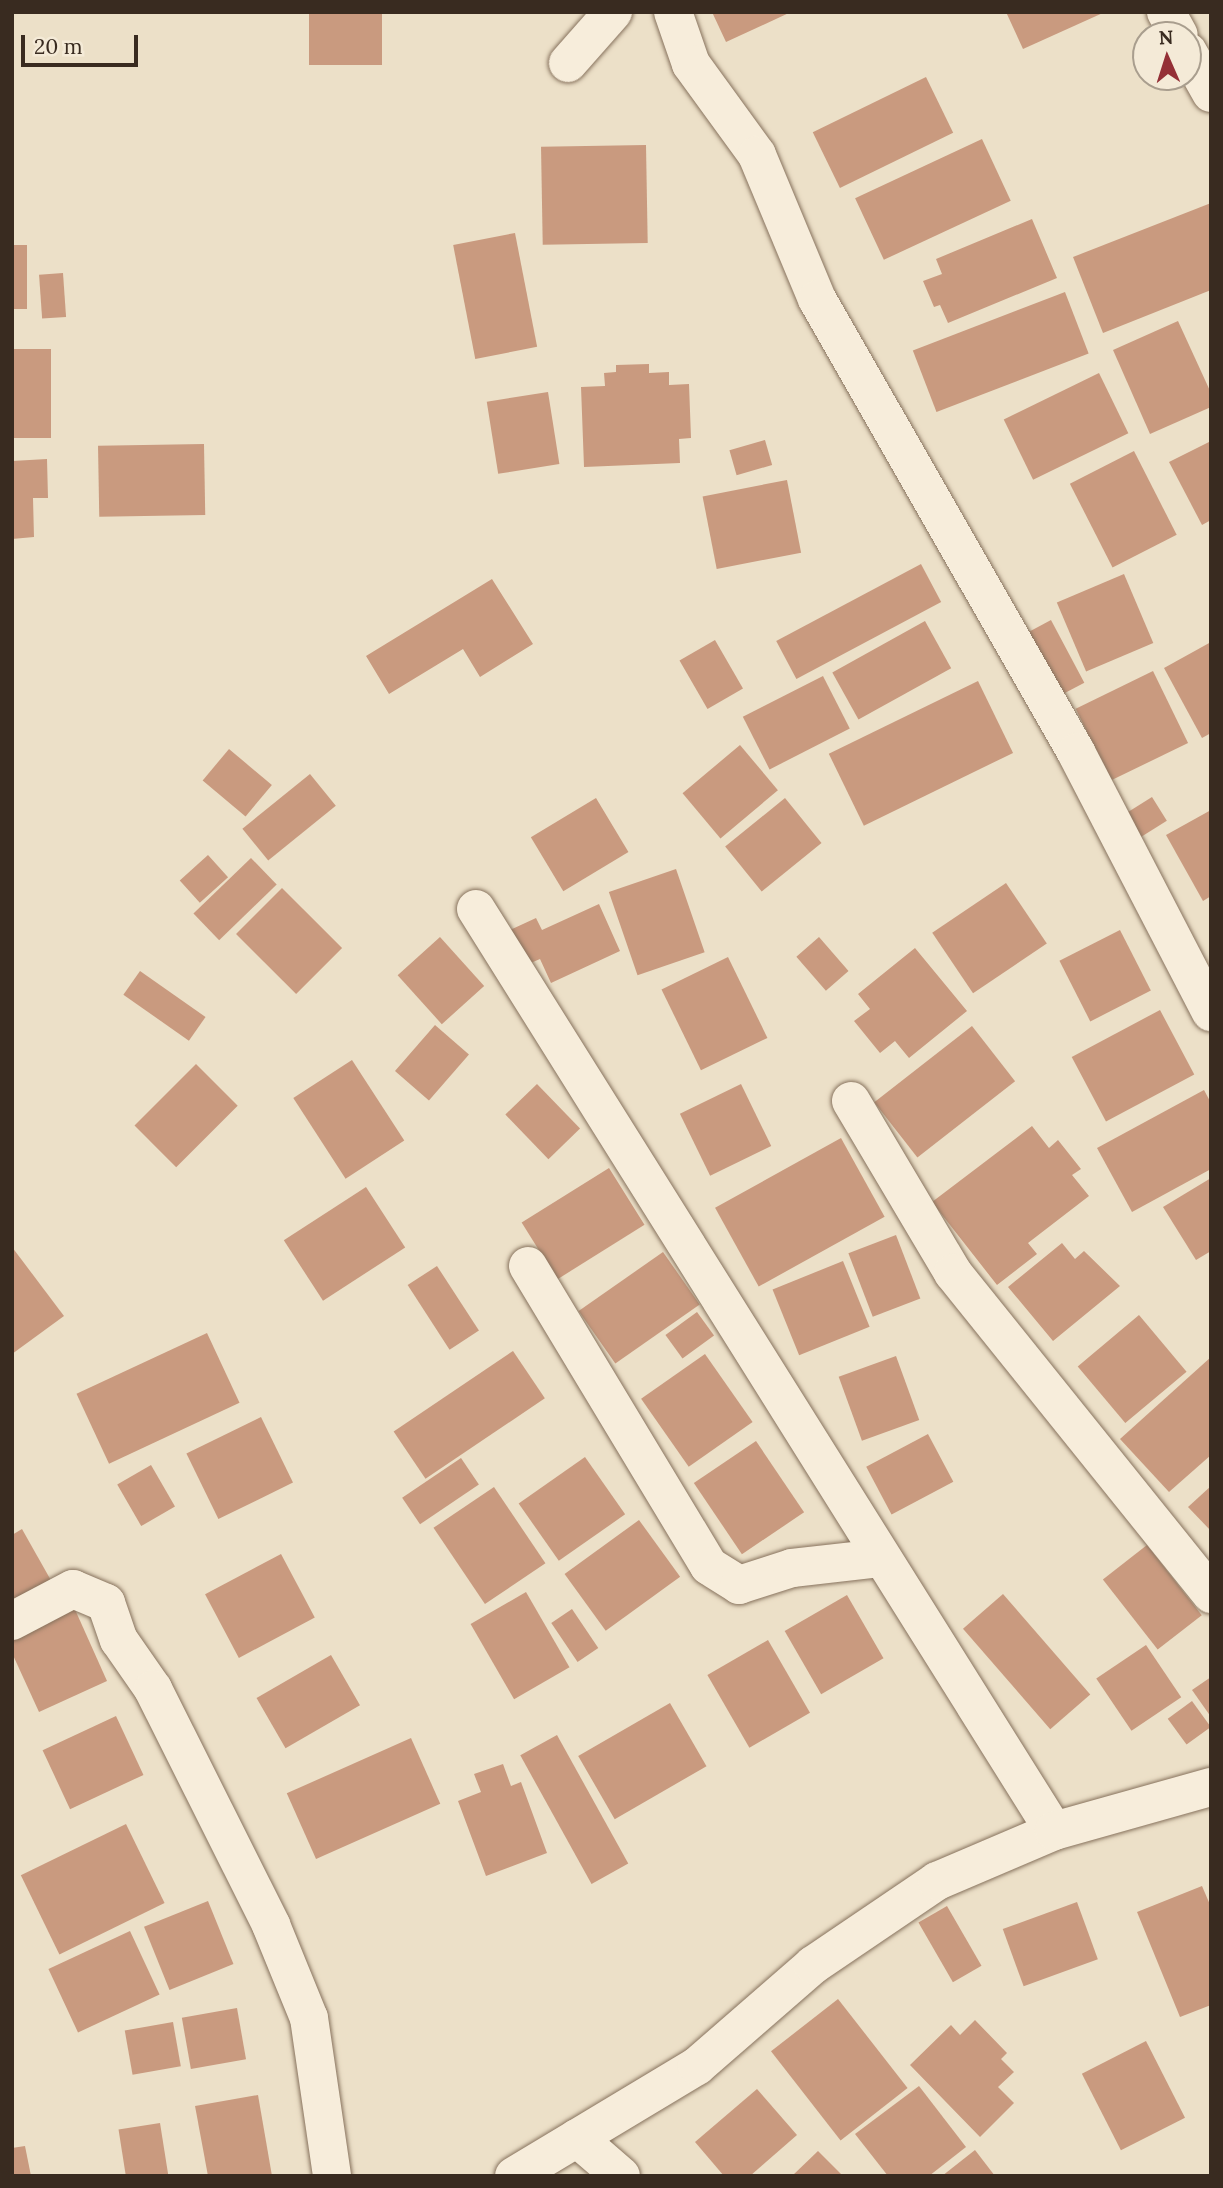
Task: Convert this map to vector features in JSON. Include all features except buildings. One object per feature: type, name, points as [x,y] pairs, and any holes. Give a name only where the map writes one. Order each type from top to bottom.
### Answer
[{"type":"street","points":[[568,63],[612,12]]},
{"type":"street","points":[[673,12],[691,64],[757,156],[817,299],[1076,752],[1211,1012]]},
{"type":"street","points":[[1202,77],[1211,93]]},
{"type":"street","points":[[476,909],[881,1559],[1054,1831]]},
{"type":"street","points":[[852,1101],[953,1273],[1211,1594]]},
{"type":"street","points":[[528,1266],[709,1566],[739,1586],[792,1568],[881,1559]]},
{"type":"street","points":[[12,1621],[73,1589],[106,1603],[119,1640],[153,1689],[271,1925],[309,2018],[332,2176]]},
{"type":"street","points":[[514,2176],[697,2066],[813,1965],[937,1881],[1054,1831],[1211,1787]]},
{"type":"street","points":[[577,2138],[621,2176]]}]
